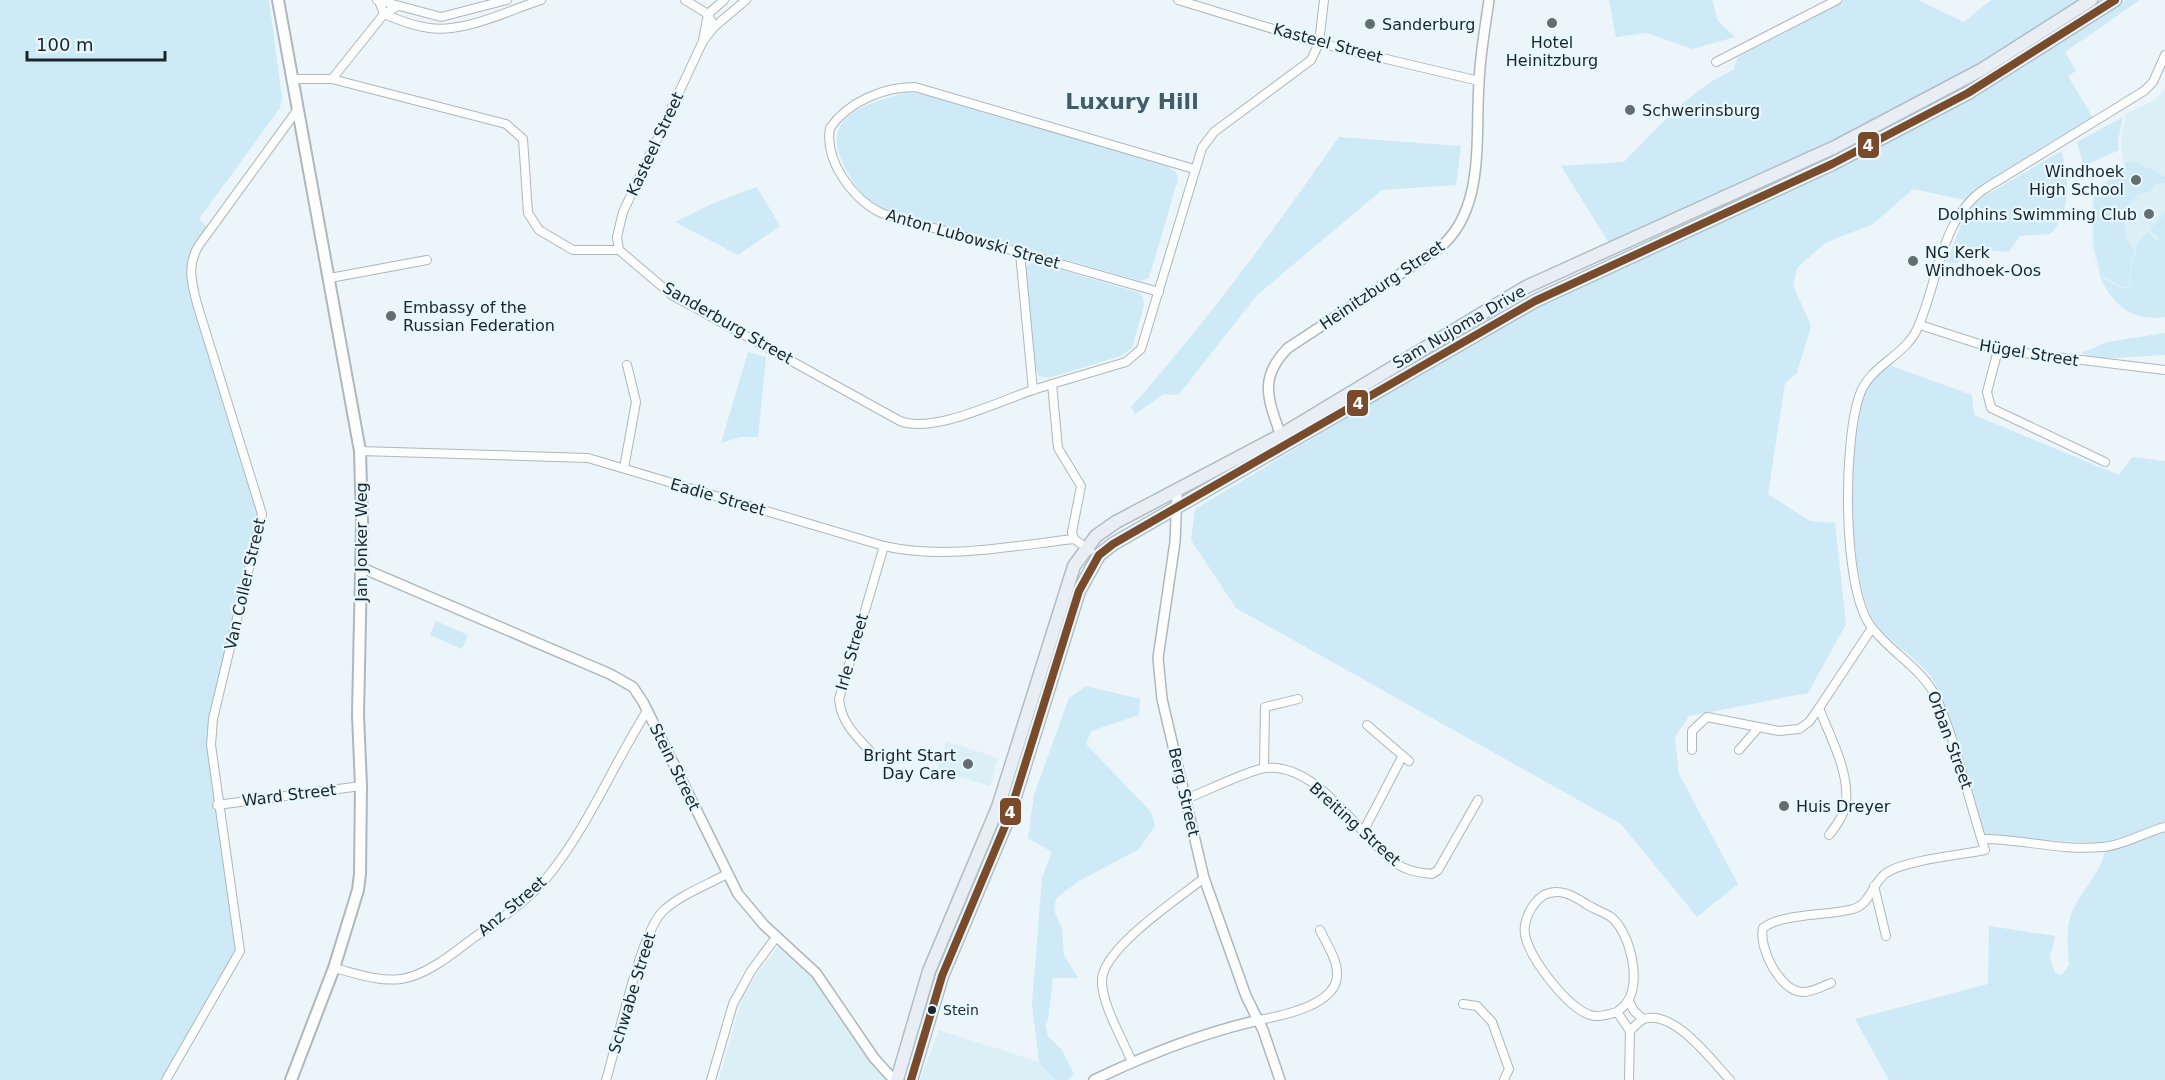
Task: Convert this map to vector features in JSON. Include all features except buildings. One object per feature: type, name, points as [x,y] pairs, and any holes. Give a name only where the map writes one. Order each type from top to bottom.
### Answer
[{"type":"highway","name":"Sam Nujoma Drive","points":[[911,1080],[942,976],[1008,819],[1079,591],[1099,555],[1124,538],[1177,509],[1526,287],[1835,147],[1981,70],[2091,0]]},
{"type":"highway","name":"Sam Nujoma Drive","points":[[895,1080],[929,970],[985,842],[1059,606],[1074,566],[1086,547],[1111,525],[1283,440],[1535,301],[1605,267],[1794,183],[1968,93],[2115,0]]},
{"type":"main road","name":"Jan Jonker Weg","points":[[278,0],[360,451],[362,568],[358,715],[361,786],[358,890],[334,968],[291,1080]]},
{"type":"street","points":[[378,0],[441,17],[507,0]]},
{"type":"street","points":[[378,0],[384,14],[416,25],[448,28],[542,0]]},
{"type":"street","points":[[685,0],[708,15],[714,27]]},
{"type":"street","points":[[708,15],[724,0]]},
{"type":"street","name":"Kasteel Street","points":[[619,250],[617,237],[623,212],[703,41],[714,27],[746,0]]},
{"type":"street","name":"Kasteel Street","points":[[1178,0],[1318,43],[1479,81]]},
{"type":"street","points":[[1099,555],[1074,539],[1072,524],[1081,486],[1058,448],[1052,384],[1126,362],[1136,356],[1144,342],[1202,148],[1214,132],[1307,65],[1318,43],[1324,0]]},
{"type":"street","name":"Heinitzburg Street","points":[[1283,440],[1267,386],[1271,369],[1277,358],[1288,348],[1438,249],[1459,227],[1473,191],[1479,81],[1489,0]]},
{"type":"street","points":[[1716,62],[1837,0]]},
{"type":"street","points":[[332,79],[384,14],[398,6]]},
{"type":"street","name":"Kasteel Street","points":[[703,41],[708,15]]},
{"type":"street","points":[[1920,325],[1948,237],[1958,215],[1969,201],[1986,188],[2144,92],[2153,82],[2165,56]]},
{"type":"street","points":[[292,79],[332,79],[506,124],[523,139],[528,213],[534,225],[573,250],[619,250]]},
{"type":"street","name":"Anton Lubowski Street","points":[[1159,292],[881,213],[867,206],[854,193],[832,154],[829,134],[838,117],[846,110],[884,91],[897,87],[915,87],[1194,169]]},
{"type":"street","name":"Van Coller Street","points":[[166,1080],[240,951],[217,805],[211,745],[213,719],[262,514],[198,307],[191,278],[191,265],[199,245],[298,109]]},
{"type":"street","name":"Sanderburg Street","points":[[619,250],[672,295],[908,424],[938,422],[1052,384]]},
{"type":"street","points":[[1020,253],[1033,390]]},
{"type":"street","points":[[330,278],[427,261]]},
{"type":"street","name":"Hügel Street","points":[[1920,325],[1998,350],[2165,370]]},
{"type":"street","name":"Orban Street","points":[[1920,325],[1914,337],[1872,374],[1861,391],[1856,410],[1849,477],[1849,549],[1860,607],[1872,628],[1920,673],[1937,699],[1968,788],[1982,839]]},
{"type":"street","points":[[1998,350],[1987,392],[1991,408],[2019,424],[2105,462]]},
{"type":"street","points":[[624,468],[636,399],[627,365]]},
{"type":"street","name":"Eadie Street","points":[[360,451],[571,456],[624,468],[884,546],[934,554],[1074,539]]},
{"type":"street","name":"Berg Street","points":[[1177,492],[1175,542],[1158,666],[1162,699],[1204,878],[1246,996],[1258,1020],[1280,1080]]},
{"type":"street","name":"Irle Street","points":[[870,751],[850,730],[842,714],[839,699],[884,546]]},
{"type":"street","name":"Stein Street","points":[[362,568],[633,687],[727,874],[748,908],[816,973],[876,1060],[895,1080]]},
{"type":"street","points":[[1692,750],[1692,731],[1707,717],[1758,728],[1792,731],[1809,722],[1872,628]]},
{"type":"street","points":[[1186,799],[1264,768],[1265,707],[1298,699]]},
{"type":"street","points":[[1820,708],[1842,767],[1846,802],[1844,812],[1829,835]]},
{"type":"street","name":"Anz Street","points":[[334,968],[373,978],[393,980],[412,977],[455,952],[526,898],[548,877],[581,830],[647,711]]},
{"type":"street","points":[[1364,830],[1405,759],[1367,725]]},
{"type":"street","points":[[1739,750],[1758,728]]},
{"type":"street","name":"Breiting Street","points":[[1264,768],[1284,769],[1305,780],[1364,830],[1397,864],[1432,874],[1438,870],[1478,800]]},
{"type":"street","name":"Ward Street","points":[[217,805],[361,786]]},
{"type":"street","points":[[1831,983],[1803,992],[1795,989],[1772,966],[1763,948],[1763,928],[1769,923],[1856,909],[1866,900],[1874,886],[1892,870],[1985,850],[1982,839],[2010,839],[2056,848],[2106,847],[2165,827]]},
{"type":"street","name":"Schwabe Street","points":[[606,1080],[645,946],[657,918],[671,905],[727,874]]},
{"type":"street","points":[[1132,1062],[1103,993],[1102,978],[1105,968],[1127,941],[1204,878]]},
{"type":"street","points":[[1874,886],[1886,936]]},
{"type":"street","points":[[1629,1001],[1617,1012],[1591,1016],[1576,1008],[1540,965],[1525,938],[1525,926],[1527,917],[1542,896],[1559,891],[1571,895],[1611,918],[1619,927],[1632,951],[1632,984],[1629,1001],[1634,1011],[1643,1019]]},
{"type":"street","points":[[1094,1080],[1132,1062],[1226,1028],[1310,1006],[1322,999],[1337,978],[1336,966],[1320,930]]},
{"type":"street","points":[[711,1080],[733,1004],[751,971],[777,936]]},
{"type":"street","points":[[1463,1004],[1478,1006],[1492,1022],[1509,1069],[1504,1080]]},
{"type":"street","points":[[1617,1012],[1630,1031],[1629,1080]]},
{"type":"street","points":[[1630,1031],[1643,1019],[1660,1018],[1676,1025],[1730,1080]]},
{"type":"shaded area","points":[[0,0],[269,0],[282,98],[280,108],[199,219],[210,230],[190,271],[262,514],[211,745],[240,951],[166,1080],[0,1080]]},
{"type":"shaded area","points":[[1609,0],[1712,0],[1718,21],[1735,37],[1692,49],[1647,33],[1616,37]]},
{"type":"shaded area","points":[[1837,0],[1918,0],[1964,22],[1991,0],[2083,0],[1913,107],[1612,248],[1561,166],[1624,162],[1688,99],[1717,78],[1733,70],[1742,47]]},
{"type":"shaded area","points":[[2126,0],[2140,0],[2065,52],[2076,71],[2068,76],[2095,121],[1969,201],[1913,189],[1873,224],[1825,243],[1797,268],[1793,285],[1811,326],[1797,373],[1785,383],[1768,494],[1810,521],[1835,523],[1846,624],[1808,693],[1689,716],[1675,737],[1679,774],[1738,884],[1697,917],[1621,824],[1236,608],[1191,540],[1195,509],[1539,303],[1832,172],[1972,97]]},
{"type":"shaded area","name":"Windhoek High School","points":[[2165,89],[2165,288],[2122,289],[2100,277],[2092,244],[2092,190],[2124,170],[2121,139],[2126,114],[2156,99]]},
{"type":"shaded area","points":[[908,92],[925,94],[1169,167],[1176,172],[1178,179],[1149,278],[1141,281],[882,208],[869,199],[854,183],[843,163],[837,146],[838,133],[843,122],[852,113],[864,106]]},
{"type":"shaded area","points":[[2123,117],[2118,141],[2119,150],[2084,166],[2077,142]]},
{"type":"shaded area","points":[[1339,137],[1461,146],[1456,185],[1382,190],[1257,295],[1180,393],[1177,395],[1164,394],[1135,414],[1131,407],[1239,275]]},
{"type":"shaded area","points":[[2061,151],[2066,172],[2067,195],[2062,216],[2050,234],[2020,236],[2009,252],[1968,249],[1958,263],[1946,263],[1966,212],[1983,197]]},
{"type":"shaded area","points":[[2133,160],[2165,177],[2165,183],[2156,183],[2148,193],[2139,193],[2125,209],[2125,237],[2135,251],[2131,260],[2129,287],[2123,287],[2101,275],[2094,244],[2094,191],[2125,171],[2125,164]]},
{"type":"shaded area","points":[[757,187],[780,226],[738,255],[675,222],[716,202]]},
{"type":"shaded area","points":[[2165,212],[2165,317],[2142,317],[2133,314],[2118,303],[2100,277],[2122,289],[2130,288],[2132,261],[2137,252],[2136,245],[2147,232],[2157,241],[2160,238],[2150,230]]},
{"type":"shaded area","points":[[1034,262],[1137,292],[1143,297],[1144,306],[1132,348],[1121,356],[1048,378],[1039,376],[1035,368],[1024,275],[1026,266]]},
{"type":"shaded area","points":[[2165,333],[2165,355],[2097,359],[2081,353],[2108,342]]},
{"type":"shaded area","points":[[748,352],[766,357],[758,437],[741,437],[721,443]]},
{"type":"shaded area","points":[[1889,365],[1972,395],[1974,415],[2119,475],[2132,457],[2165,461],[2165,1080],[1889,1080],[1855,1019],[1988,984],[1989,926],[2055,936],[2050,958],[2055,973],[2062,975],[2069,965],[2068,936],[2073,909],[2099,867],[2106,847],[2095,843],[1984,836],[1964,759],[1936,685],[1924,668],[1887,636],[1873,619],[1865,599],[1854,540],[1852,472],[1854,439],[1858,412],[1865,391],[1872,380]]},
{"type":"shaded area","points":[[436,621],[468,635],[462,649],[430,635]]},
{"type":"shaded area","points":[[1086,686],[1140,699],[1139,715],[1091,731],[1086,744],[1151,812],[1155,826],[1139,849],[1079,881],[1056,898],[1054,911],[1062,928],[1064,955],[1078,978],[1053,978],[1048,1020],[1045,1026],[1048,1036],[1062,1050],[1074,1074],[1067,1080],[1055,1080],[1039,1062],[1032,1004],[1042,878],[1052,852],[1028,838],[1034,795],[1069,698]]},
{"type":"shaded area","name":"Bright Start Day Care","points":[[946,741],[998,758],[990,786],[937,770]]},
{"type":"shaded area","points":[[787,944],[808,964],[894,1080],[719,1080],[744,992],[777,947]]},
{"type":"shaded area","points":[[939,1030],[1039,1062],[1055,1080],[920,1080]]},
{"type":"transit line","name":"4","points":[[911,1080],[942,976],[1008,819],[1079,591],[1099,555],[1113,544],[1535,301],[1832,164],[1968,93],[2115,0]]},
{"type":"place","name":"Hotel Heinitzburg","points":[[1552,23]]},
{"type":"place","name":"Sanderburg","points":[[1370,24]]},
{"type":"place","name":"Schwerinsburg","points":[[1630,110]]},
{"type":"place","name":"Windhoek High School","points":[[2136,180]]},
{"type":"place","name":"Dolphins Swimming Club","points":[[2149,214]]},
{"type":"place","name":"NG Kerk Windhoek-Oos","points":[[1913,261]]},
{"type":"place","name":"Embassy of the Russian Federation","points":[[391,316]]},
{"type":"place","name":"Bright Start Day Care","points":[[968,764]]},
{"type":"place","name":"Huis Dreyer","points":[[1784,806]]},
{"type":"place","name":"Stein","points":[[932,1010]]},
{"type":"district","name":"Luxury Hill","points":[[1132,101]]}]
